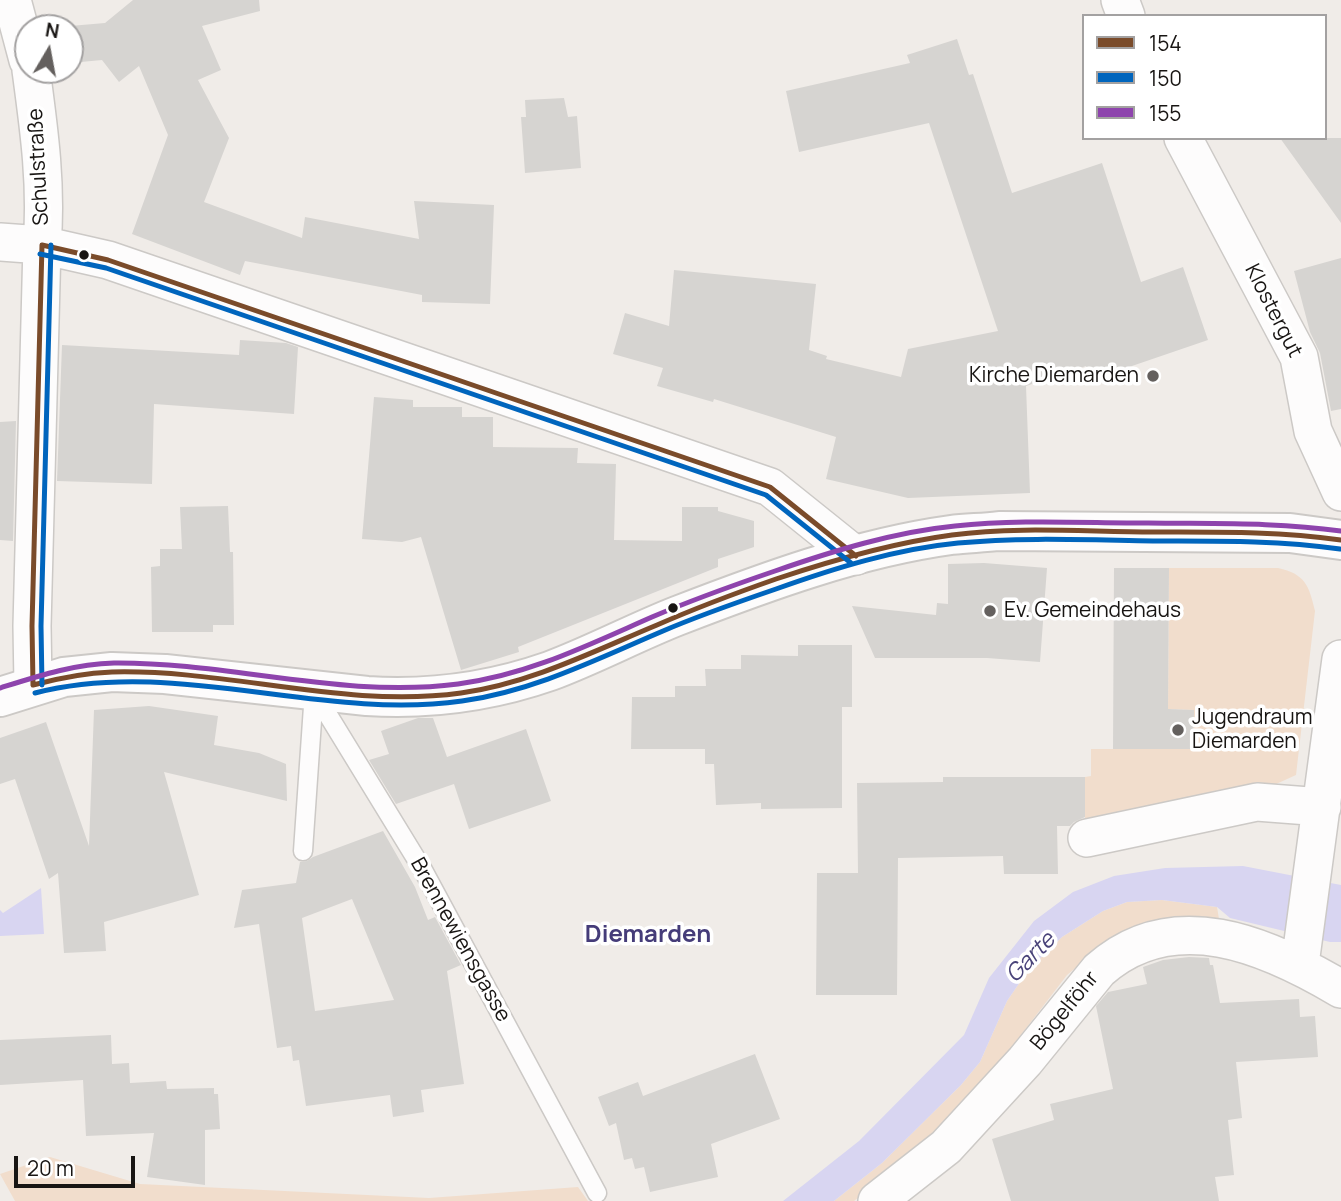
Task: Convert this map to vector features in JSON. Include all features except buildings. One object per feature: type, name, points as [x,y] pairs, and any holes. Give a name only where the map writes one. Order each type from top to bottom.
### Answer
[{"type":"street","name":"Schulstraße","points":[[16,691],[32,626],[45,207],[42,152],[32,84]]},
{"type":"street","name":"Klostergut","points":[[1184,140],[1299,356],[1313,431],[1341,492]]},
{"type":"street","points":[[0,242],[42,245],[108,260],[770,487],[856,556]]},
{"type":"street","points":[[16,691],[64,677],[112,672],[165,674],[313,692],[401,698],[475,692],[552,670],[676,616],[810,569],[952,535],[999,531],[1290,533],[1341,540]]},
{"type":"street","points":[[1302,950],[1313,859],[1327,819],[1341,659]]},
{"type":"street","points":[[1087,838],[1257,802],[1327,819]]},
{"type":"street","name":"Bögelföhr","points":[[877,1201],[946,1147],[1025,1061],[1099,970],[1124,950],[1150,940],[1188,934],[1302,950],[1341,989]]},
{"type":"lane","points":[[303,851],[313,692]]},
{"type":"lane","name":"Brennewiensgasse","points":[[313,692],[423,870],[597,1193]]},
{"type":"shaded area","points":[[1169,568],[1278,568],[1300,577],[1308,588],[1315,611],[1296,775],[1274,785],[1085,826],[1085,777],[1091,776],[1091,749],[1193,749],[1194,710],[1168,709]]},
{"type":"shaded area","points":[[1162,900],[1217,907],[1219,919],[1186,919],[1102,946],[1067,975],[1014,1044],[956,1112],[917,1150],[854,1201],[834,1201],[882,1163],[961,1085],[980,1062],[1007,1001],[1029,969],[1062,937],[1103,911],[1127,902]]},
{"type":"shaded area","points":[[50,1157],[140,1184],[429,1198],[578,1187],[588,1201],[15,1201],[0,1174]]},
{"type":"water","name":"Garte","points":[[1243,866],[1341,885],[1341,942],[1330,942],[1230,918],[1217,907],[1162,900],[1127,902],[1103,911],[1062,937],[1029,969],[1007,1001],[980,1062],[961,1085],[882,1163],[834,1201],[783,1201],[859,1141],[964,1035],[989,978],[1034,921],[1073,892],[1114,876],[1165,868]]},
{"type":"water","points":[[41,888],[44,934],[0,936],[0,910],[3,913]]},
{"type":"transit line","name":"154","points":[[42,245],[108,260],[770,487],[856,556]]},
{"type":"transit line","name":"154","points":[[33,685],[32,626],[42,245]]},
{"type":"transit line","name":"150","points":[[42,685],[41,626],[51,245]]},
{"type":"transit line","name":"150","points":[[40,254],[106,268],[766,495],[851,563]]},
{"type":"transit line","name":"155","points":[[0,688],[70,668],[114,663],[157,664],[372,687],[415,687],[484,680],[557,658],[682,605],[797,564],[887,538],[955,526],[1027,522],[1221,524],[1293,526],[1341,531]]},
{"type":"transit line","name":"154","points":[[33,685],[92,673],[112,672],[199,676],[374,696],[417,697],[461,693],[537,674],[776,579],[863,553],[930,538],[977,532],[1052,530],[1247,533],[1341,540]]},
{"type":"transit line","name":"150","points":[[35,693],[88,684],[141,682],[194,685],[355,703],[408,705],[462,701],[540,682],[677,625],[798,581],[889,555],[935,546],[982,541],[1055,539],[1246,542],[1340,549]]},
{"type":"place","name":"Kirche Diemarden","points":[[1153,376]]},
{"type":"place","name":"Ev. Gemeindehaus","points":[[990,611]]},
{"type":"place","name":"Jugendraum Diemarden","points":[[1178,730]]},
{"type":"district","name":"Diemarden","points":[[648,935]]}]
